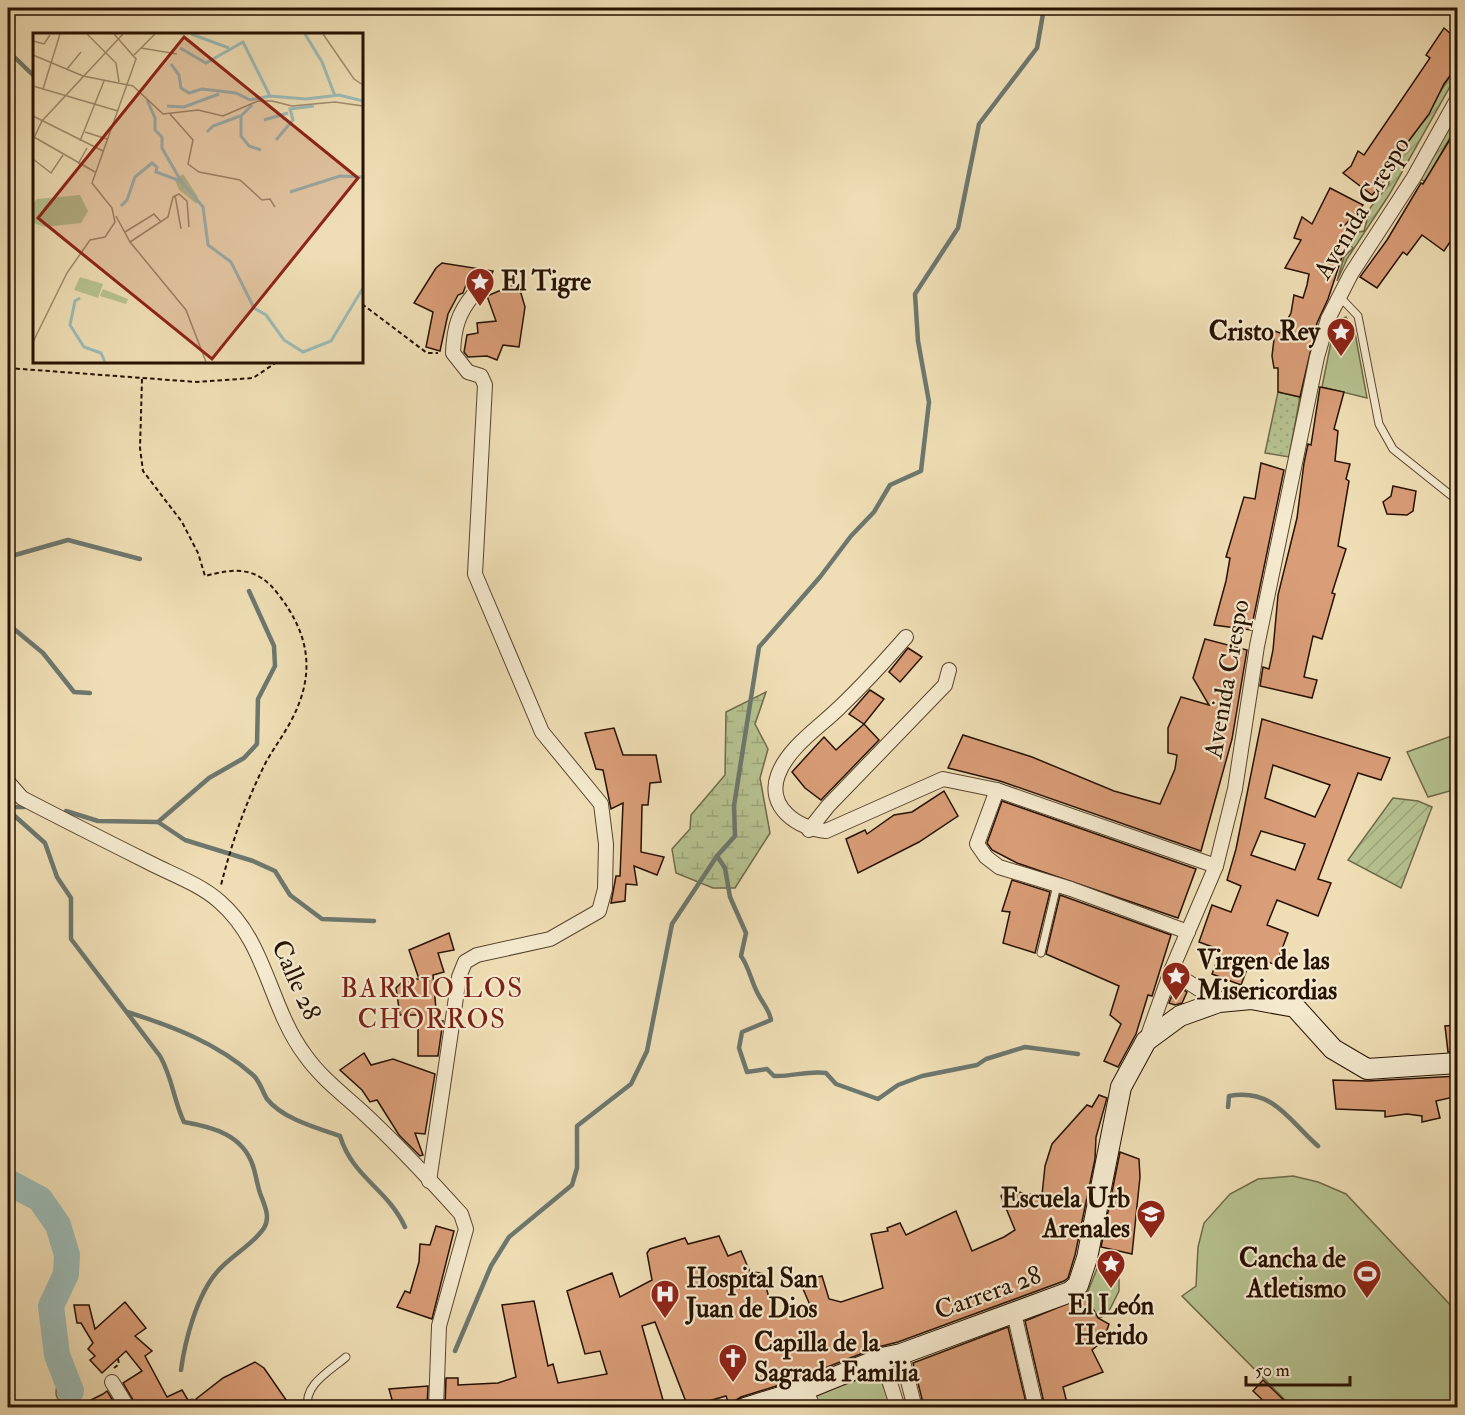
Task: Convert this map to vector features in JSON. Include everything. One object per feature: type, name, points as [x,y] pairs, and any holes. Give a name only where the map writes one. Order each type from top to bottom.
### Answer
[{"type":"main road","points":[[1146,1041],[1180,1016],[1219,1002],[1251,999],[1295,1007],[1333,1049],[1367,1069],[1458,1063]]},
{"type":"main road","name":"Avenida Crespo","points":[[1078,1285],[1087,1258],[1121,1087],[1146,1041]]},
{"type":"main road","name":"Carrera 28","points":[[745,1407],[806,1389],[891,1356],[1014,1313],[1070,1292],[1078,1285]]},
{"type":"street","name":"Avenida Crespo","points":[[1146,1041],[1171,971],[1216,866],[1235,789],[1257,646],[1317,357],[1328,319],[1414,177],[1458,98]]},
{"type":"street","points":[[429,1181],[459,977],[465,962],[477,955],[550,939],[599,911],[604,889],[606,844],[601,804],[542,732],[475,574],[485,385],[481,376],[468,372],[453,353],[454,328],[463,308],[474,294]]},
{"type":"street","points":[[906,637],[874,673],[792,752],[777,775],[777,801],[789,818],[809,830],[826,831],[849,823],[907,797],[925,785],[943,779],[997,790],[1216,866]]},
{"type":"street","points":[[809,830],[828,806],[945,685],[949,670]]},
{"type":"street","name":"Calle 28","points":[[8,782],[22,798],[217,899],[246,929],[303,1053],[326,1082],[373,1121],[461,1214],[466,1229],[439,1326],[436,1407]]},
{"type":"street","points":[[997,790],[977,844],[986,857],[999,867],[1057,885],[1188,932]]},
{"type":"street","points":[[1171,971],[1219,1002]]},
{"type":"street","points":[[1014,1313],[1036,1407]]},
{"type":"street","points":[[891,1356],[898,1407]]},
{"type":"street","points":[[891,1356],[915,1407]]},
{"type":"street","points":[[112,1382],[128,1407]]},
{"type":"street","points":[[806,1389],[813,1407]]},
{"type":"lane","points":[[1340,297],[1358,316],[1379,424],[1385,438],[1393,449],[1458,501]]},
{"type":"lane","points":[[1041,953],[1057,885]]},
{"type":"lane","points":[[308,1407],[306,1399],[309,1389],[346,1357]]},
{"type":"lane","points":[[1237,1407],[1244,1405],[1251,1407]]},
{"type":"path","points":[[363,305],[427,353],[453,353]]},
{"type":"path","points":[[8,368],[197,382],[252,378],[275,363]]},
{"type":"path","points":[[142,378],[140,448],[143,471],[182,522],[198,553],[205,576],[234,568],[253,574],[270,584],[298,622],[308,661],[305,686],[292,720],[265,764],[238,820],[217,899]]},
{"type":"green space","points":[[1452,73],[1452,83],[1389,195],[1347,259],[1337,281],[1344,257],[1353,248],[1348,243],[1354,233],[1364,231],[1370,208],[1389,184],[1389,178],[1405,146]]},
{"type":"green space","points":[[1457,115],[1457,125],[1425,182],[1418,177]]},
{"type":"green space","points":[[1346,317],[1355,333],[1367,398],[1322,387],[1331,342],[1343,318]]},
{"type":"green space","points":[[1278,392],[1300,397],[1289,457],[1265,453]]},
{"type":"green space","points":[[766,692],[755,724],[768,749],[760,778],[770,833],[735,888],[713,888],[676,873],[672,849],[690,829],[691,815],[725,775],[726,712]]},
{"type":"green space","points":[[1457,734],[1457,789],[1428,797],[1407,752]]},
{"type":"green space","points":[[1393,798],[1418,801],[1432,807],[1401,888],[1348,860]]},
{"type":"green space","points":[[1293,1176],[1318,1182],[1346,1194],[1457,1312],[1457,1407],[1292,1407],[1182,1296],[1196,1286],[1198,1247],[1204,1223],[1230,1194],[1258,1179]]},
{"type":"green space","points":[[1101,1259],[1119,1279],[1119,1291],[1107,1315],[1098,1318],[1086,1296]]},
{"type":"green space","points":[[879,1373],[891,1407],[820,1407],[815,1394]]},
{"type":"green space","points":[[69,1379],[78,1383],[82,1392],[78,1401],[69,1405],[60,1401],[56,1392],[60,1383]]},
{"type":"building","points":[[1458,26],[1458,65],[1444,84],[1429,114],[1405,146],[1391,174],[1372,195],[1343,173],[1351,166],[1358,151],[1364,155],[1430,58],[1426,55],[1444,28],[1451,34]]},
{"type":"building","points":[[1458,126],[1458,230],[1444,251],[1422,235],[1407,255],[1403,252],[1377,288],[1360,277],[1387,240]]},
{"type":"building","points":[[1330,188],[1363,205],[1345,225],[1353,233],[1317,323],[1300,397],[1278,392],[1278,368],[1274,368],[1272,356],[1275,331],[1280,333],[1291,313],[1294,295],[1303,298],[1307,285],[1309,274],[1285,268],[1301,240],[1294,238],[1302,217],[1312,224]]},
{"type":"building","points":[[442,263],[493,271],[486,288],[467,282],[463,293],[458,295],[448,314],[440,351],[426,347],[433,312],[414,303],[436,268]]},
{"type":"building","points":[[518,283],[525,307],[519,347],[503,345],[497,360],[487,356],[468,357],[464,352],[467,335],[478,333],[477,323],[496,321],[487,296]]},
{"type":"building","points":[[1320,387],[1344,392],[1334,429],[1338,431],[1335,461],[1350,464],[1338,546],[1346,549],[1332,593],[1335,594],[1322,639],[1313,636],[1304,677],[1317,680],[1312,698],[1260,686],[1263,667],[1269,669],[1273,650],[1278,595],[1297,518],[1304,463],[1308,444],[1311,445]]},
{"type":"building","points":[[1261,463],[1284,470],[1251,630],[1214,625],[1226,581],[1230,558],[1226,557],[1244,497],[1255,499]]},
{"type":"building","points":[[1393,486],[1416,491],[1413,511],[1407,515],[1387,514],[1383,502],[1391,496]]},
{"type":"building","points":[[1205,639],[1247,650],[1232,739],[1201,851],[1000,781],[948,768],[963,735],[1032,757],[1114,791],[1160,804],[1175,769],[1177,755],[1168,753],[1168,728],[1181,697],[1209,705],[1193,678]]},
{"type":"building","points":[[908,648],[922,657],[900,682],[889,672]]},
{"type":"building","points":[[870,690],[884,699],[864,724],[849,714]]},
{"type":"building","points":[[1262,719],[1390,758],[1381,780],[1358,773],[1318,879],[1331,883],[1318,916],[1277,900],[1267,925],[1288,933],[1276,965],[1252,956],[1241,985],[1212,974],[1221,950],[1199,942],[1212,905],[1231,912],[1241,886],[1227,880],[1236,849]],"holes":[[[1273,765],[1330,785],[1315,817],[1265,798]],[[1261,831],[1305,844],[1295,870],[1251,855]]]},
{"type":"building","points":[[864,724],[879,740],[821,800],[805,788],[792,772],[824,737],[836,750]]},
{"type":"building","points":[[614,728],[623,755],[656,755],[661,782],[650,783],[648,805],[642,805],[641,852],[664,857],[657,875],[634,866],[637,885],[626,884],[625,901],[611,903],[616,876],[620,876],[623,803],[611,809],[603,770],[596,769],[585,733]]},
{"type":"building","points":[[944,791],[958,816],[919,842],[858,873],[846,839],[865,830],[867,834],[894,815],[912,812]]},
{"type":"building","points":[[1002,801],[1196,869],[1178,918],[1017,863],[992,850],[987,843]]},
{"type":"building","points":[[1012,880],[1050,892],[1035,953],[1003,943],[1010,912],[1002,911]]},
{"type":"building","points":[[1060,895],[1171,935],[1152,996],[1148,995],[1136,1034],[1118,1067],[1104,1061],[1121,1024],[1110,1015],[1119,986],[1046,954]]},
{"type":"building","points":[[449,933],[454,950],[438,953],[444,972],[433,975],[437,1021],[443,1021],[438,1056],[418,1056],[418,1015],[400,1015],[396,988],[405,979],[419,979],[409,950]]},
{"type":"building","points":[[1176,985],[1187,992],[1182,1003],[1175,1005],[1169,1003]]},
{"type":"building","points":[[1458,1025],[1458,1051],[1448,1052],[1445,1026]]},
{"type":"building","points":[[364,1053],[371,1065],[393,1059],[435,1074],[425,1134],[415,1133],[423,1155],[420,1156],[399,1135],[377,1100],[370,1102],[362,1090],[340,1070]]},
{"type":"building","points":[[1458,1076],[1458,1096],[1436,1101],[1440,1118],[1422,1122],[1422,1116],[1407,1114],[1385,1117],[1385,1111],[1336,1109],[1333,1080],[1368,1081]]},
{"type":"building","points":[[1099,1095],[1107,1098],[1096,1137],[1095,1159],[1075,1255],[1068,1278],[1064,1281],[898,1342],[878,1347],[792,1381],[741,1397],[736,1400],[733,1407],[730,1407],[726,1396],[688,1407],[655,1322],[642,1326],[665,1407],[445,1407],[446,1378],[458,1378],[458,1385],[498,1383],[516,1377],[502,1305],[534,1301],[548,1366],[553,1364],[558,1383],[607,1374],[600,1351],[585,1354],[567,1291],[612,1273],[620,1297],[652,1280],[647,1253],[650,1249],[685,1238],[688,1244],[719,1236],[728,1256],[741,1251],[750,1272],[762,1273],[775,1319],[810,1305],[800,1282],[822,1276],[829,1299],[841,1302],[883,1288],[871,1234],[888,1231],[887,1228],[900,1223],[906,1235],[956,1211],[972,1251],[1004,1237],[1015,1230],[1001,1196],[1010,1188],[1024,1194],[1042,1195],[1045,1166],[1052,1144],[1087,1105],[1092,1107]]},
{"type":"building","points":[[1120,1152],[1139,1159],[1140,1177],[1132,1254],[1101,1247]]},
{"type":"building","points":[[436,1226],[454,1231],[432,1319],[397,1307],[405,1291],[410,1293],[419,1262],[420,1244],[430,1245]]},
{"type":"building","points":[[1086,1296],[1098,1318],[1109,1324],[1103,1341],[1092,1350],[1103,1372],[1063,1387],[1068,1407],[1045,1407],[1025,1321]]},
{"type":"building","points":[[125,1302],[146,1328],[135,1336],[152,1351],[145,1356],[167,1397],[182,1390],[188,1400],[188,1407],[137,1407],[123,1383],[142,1371],[126,1351],[102,1373],[90,1360],[95,1356],[88,1349],[93,1343],[81,1323],[77,1323],[74,1305],[89,1305],[95,1329]]},
{"type":"building","points":[[1008,1327],[1027,1407],[924,1407],[913,1363]]},
{"type":"building","points":[[255,1362],[264,1368],[291,1407],[199,1407],[196,1399],[223,1378]]},
{"type":"building","points":[[1263,1380],[1291,1407],[1270,1407],[1253,1391]]},
{"type":"building","points":[[428,1386],[427,1407],[394,1407],[389,1389]]},
{"type":"building","points":[[107,1391],[117,1407],[77,1407],[103,1394]]},
{"type":"waterway","points":[[1044,8],[1037,48],[979,124],[958,228],[915,294],[918,341],[929,402],[921,471],[890,485],[874,512],[851,536],[820,577],[759,647],[734,806],[735,836],[717,856],[725,868],[730,897],[746,933],[741,956],[771,1020],[742,1032],[739,1048],[747,1072],[767,1069],[774,1076],[826,1073],[836,1084],[878,1099],[898,1085],[922,1076],[977,1065],[986,1059],[1025,1047],[1078,1054]]},
{"type":"waterway","points":[[8,51],[33,75]]},
{"type":"waterway","points":[[8,557],[68,540],[140,559]]},
{"type":"waterway","points":[[66,811],[98,821],[158,822],[209,778],[244,758],[257,744],[258,699],[275,666],[274,646],[249,591]]},
{"type":"waterway","points":[[8,624],[43,653],[74,692],[90,693]]},
{"type":"waterway","points":[[8,807],[24,807]]},
{"type":"waterway","points":[[8,810],[45,843],[57,877],[71,898],[71,939],[160,1056],[184,1122],[226,1134],[242,1147],[253,1166],[266,1211],[266,1224],[254,1240],[222,1266],[210,1282],[193,1318],[181,1370]]},
{"type":"waterway","points":[[158,822],[185,840],[253,861],[275,871],[290,895],[322,919],[374,921]]},
{"type":"waterway","points":[[455,1351],[491,1266],[509,1237],[572,1185],[577,1168],[577,1126],[631,1084],[647,1051],[672,924],[717,856]]},
{"type":"waterway","points":[[127,1012],[161,1023],[209,1045],[253,1075],[267,1099],[282,1112],[301,1122],[340,1136],[353,1162],[389,1202],[405,1227]]},
{"type":"waterway","points":[[1228,1107],[1229,1096],[1258,1097],[1280,1109],[1318,1146]]},
{"type":"waterway","points":[[8,1182],[40,1199],[58,1225],[67,1255],[66,1274],[51,1306],[57,1355],[71,1391]]},
{"type":"place","name":"El Tigre","points":[[480,308]]},
{"type":"place","name":"Cristo Rey","points":[[1341,358]]},
{"type":"place","name":"Virgen de las Misericordias","points":[[1176,1002]]},
{"type":"place","name":"Escuela Urb Arenales","points":[[1151,1240]]},
{"type":"place","name":"El León Herido","points":[[1111,1290]]},
{"type":"place","name":"Cancha de Atletismo","points":[[1367,1300]]},
{"type":"place","name":"Hospital San Juan de Dios","points":[[665,1320]]},
{"type":"place","name":"Capilla de la Sagrada Familia","points":[[733,1384]]},
{"type":"district","name":"BARRIO LOS CHORROS","points":[[432,1004]]}]
